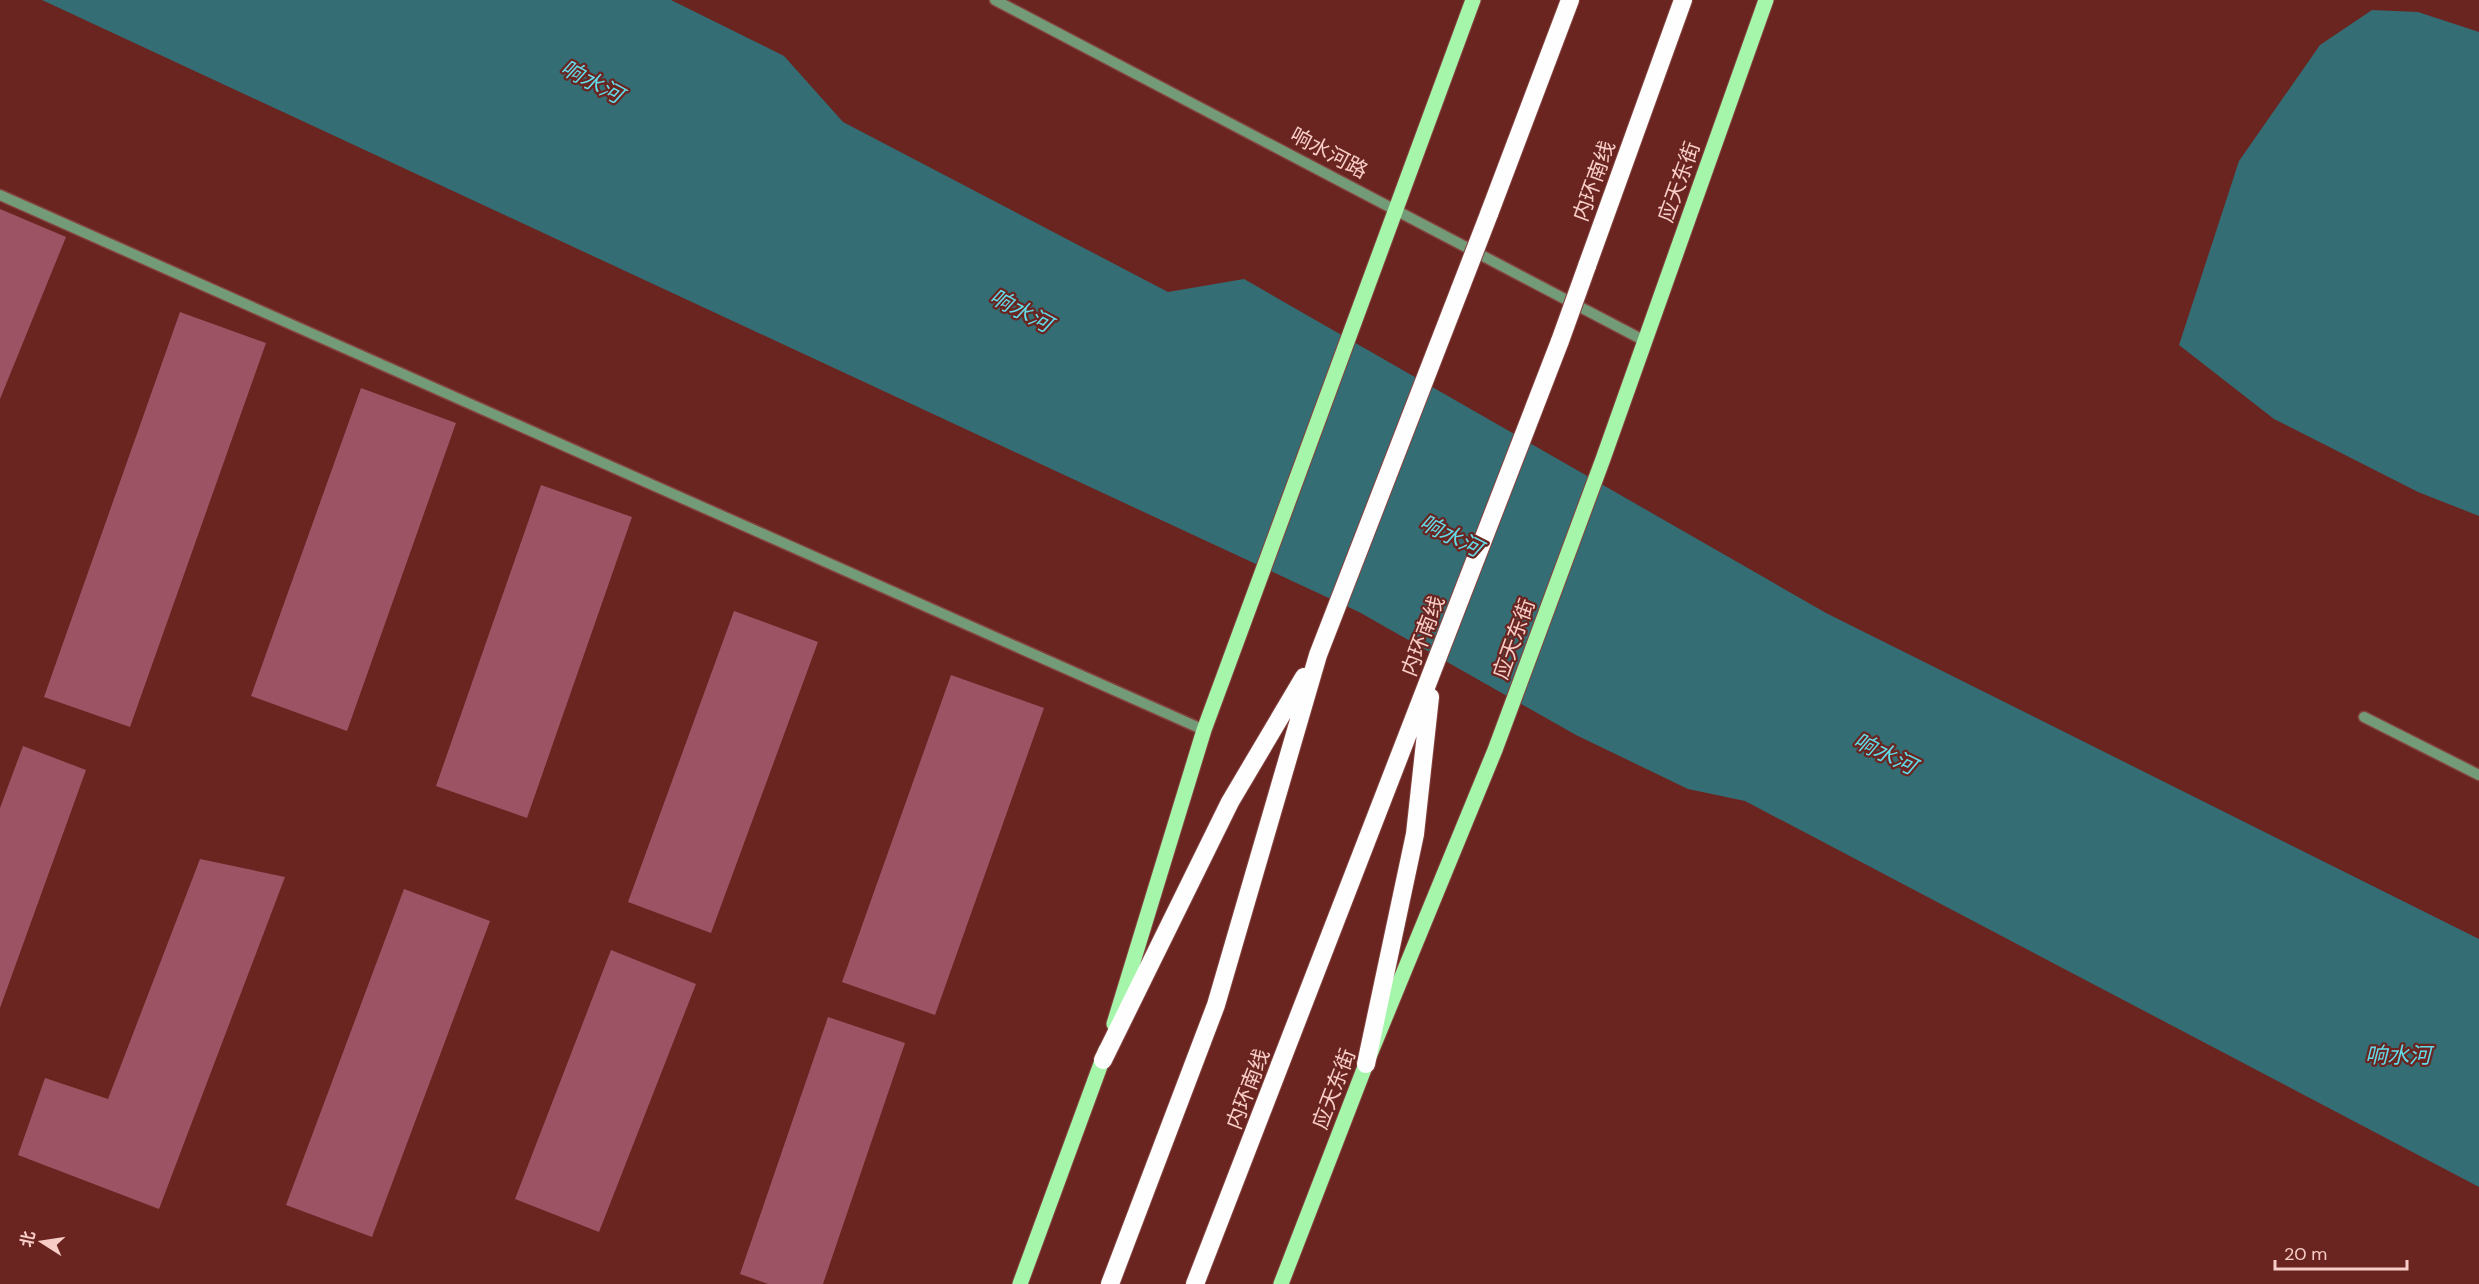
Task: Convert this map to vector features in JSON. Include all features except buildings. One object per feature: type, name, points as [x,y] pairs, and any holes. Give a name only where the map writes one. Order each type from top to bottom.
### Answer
[{"type":"highway","points":[[1110,1284],[1216,1005],[1317,655],[1441,339],[1570,0]]},
{"type":"highway","name":"内环南线","points":[[1195,1284],[1540,394],[1683,0]]},
{"type":"highway","points":[[1103,1060],[1230,802],[1317,655]]},
{"type":"highway","points":[[1366,1064],[1414,834],[1433,672]]},
{"type":"main road","points":[[1020,1284],[1103,1060],[1204,730],[1473,0]]},
{"type":"main road","name":"应天东街","points":[[1281,1284],[1366,1064],[1495,750],[1603,459],[1766,0]]},
{"type":"street","name":"响水河路","points":[[995,0],[1645,341]]},
{"type":"street","points":[[0,195],[1204,730]]},
{"type":"street","points":[[2364,717],[2479,775]]},
{"type":"water","name":"响水河","points":[[42,0],[671,0],[784,56],[843,122],[1168,292],[1244,279],[1826,613],[2479,939],[2479,1187],[1745,801],[1688,789],[1576,735],[1359,612]]},
{"type":"water","points":[[2372,10],[2418,12],[2479,32],[2479,516],[2418,492],[2274,419],[2179,345],[2239,161],[2320,45]]}]
